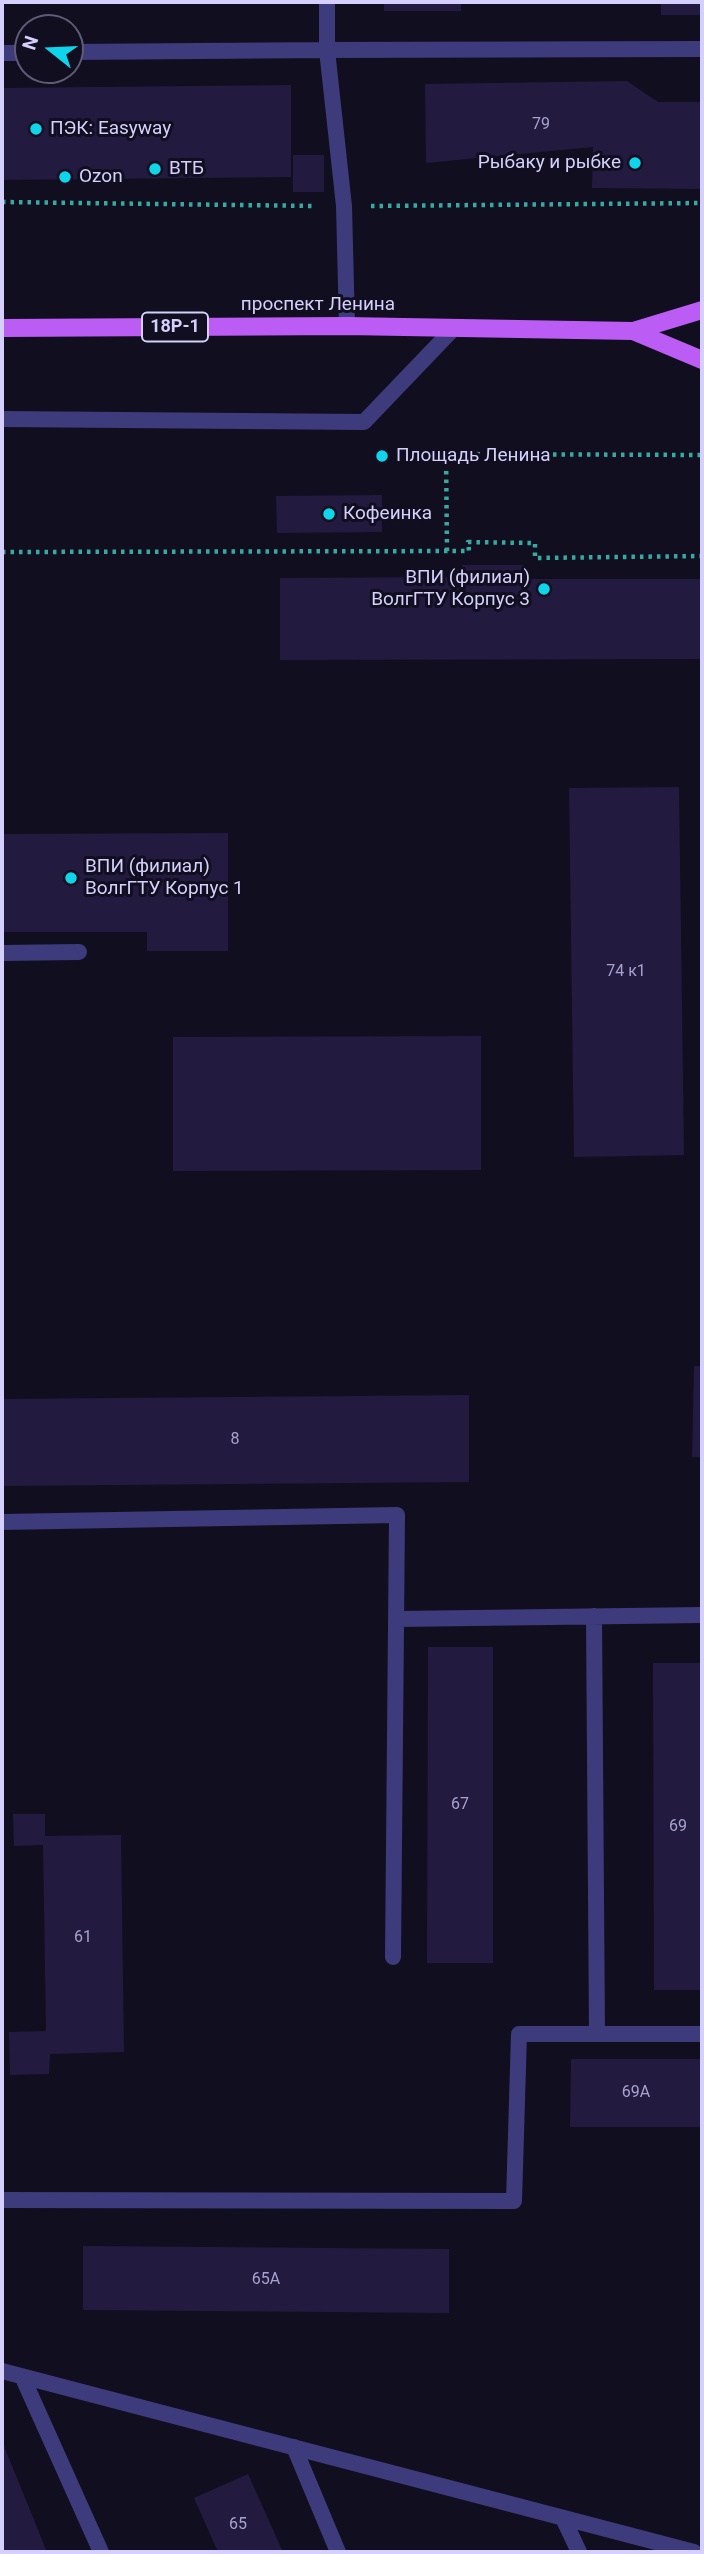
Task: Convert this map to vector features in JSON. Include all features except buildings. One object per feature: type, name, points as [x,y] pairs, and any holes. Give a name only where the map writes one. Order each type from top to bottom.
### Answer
[{"type":"main road","name":"проспект Ленина","points":[[2,328],[347,326],[633,331],[702,310]]},
{"type":"main road","name":"проспект Ленина","points":[[633,331],[702,360]]},
{"type":"lane","points":[[327,2],[327,50],[344,206],[347,326]]},
{"type":"lane","points":[[84,52],[702,49]]},
{"type":"lane","points":[[2,419],[364,422],[455,327]]},
{"type":"lane","points":[[2,953],[79,952]]},
{"type":"lane","points":[[2,1522],[397,1515],[393,1957]]},
{"type":"lane","points":[[397,1619],[702,1615]]},
{"type":"lane","points":[[594,1616],[597,2034]]},
{"type":"lane","points":[[2,2200],[514,2201],[519,2034],[702,2034]]},
{"type":"lane","points":[[2,2371],[694,2552]]},
{"type":"lane","points":[[22,2376],[101,2552]]},
{"type":"lane","points":[[294,2447],[338,2552]]},
{"type":"lane","points":[[563,2518],[579,2552]]},
{"type":"path","points":[[447,551],[446,454],[702,456]]},
{"type":"path","points":[[2,552],[469,551],[468,542],[535,543],[535,558],[702,556]]},
{"type":"place","name":"ПЭК: Easyway","points":[[36,129]]},
{"type":"place","name":"Рыбаку и рыбке","points":[[635,163]]},
{"type":"place","name":"ВТБ","points":[[155,169]]},
{"type":"place","name":"Ozon","points":[[65,177]]},
{"type":"place","name":"Площадь Ленина","points":[[382,456]]},
{"type":"place","name":"Кофеинка","points":[[329,514]]},
{"type":"place","name":"ВПИ (филиал) ВолгГТУ Корпус 3","points":[[544,589]]},
{"type":"place","name":"ВПИ (филиал) ВолгГТУ Корпус 1","points":[[71,878]]}]
